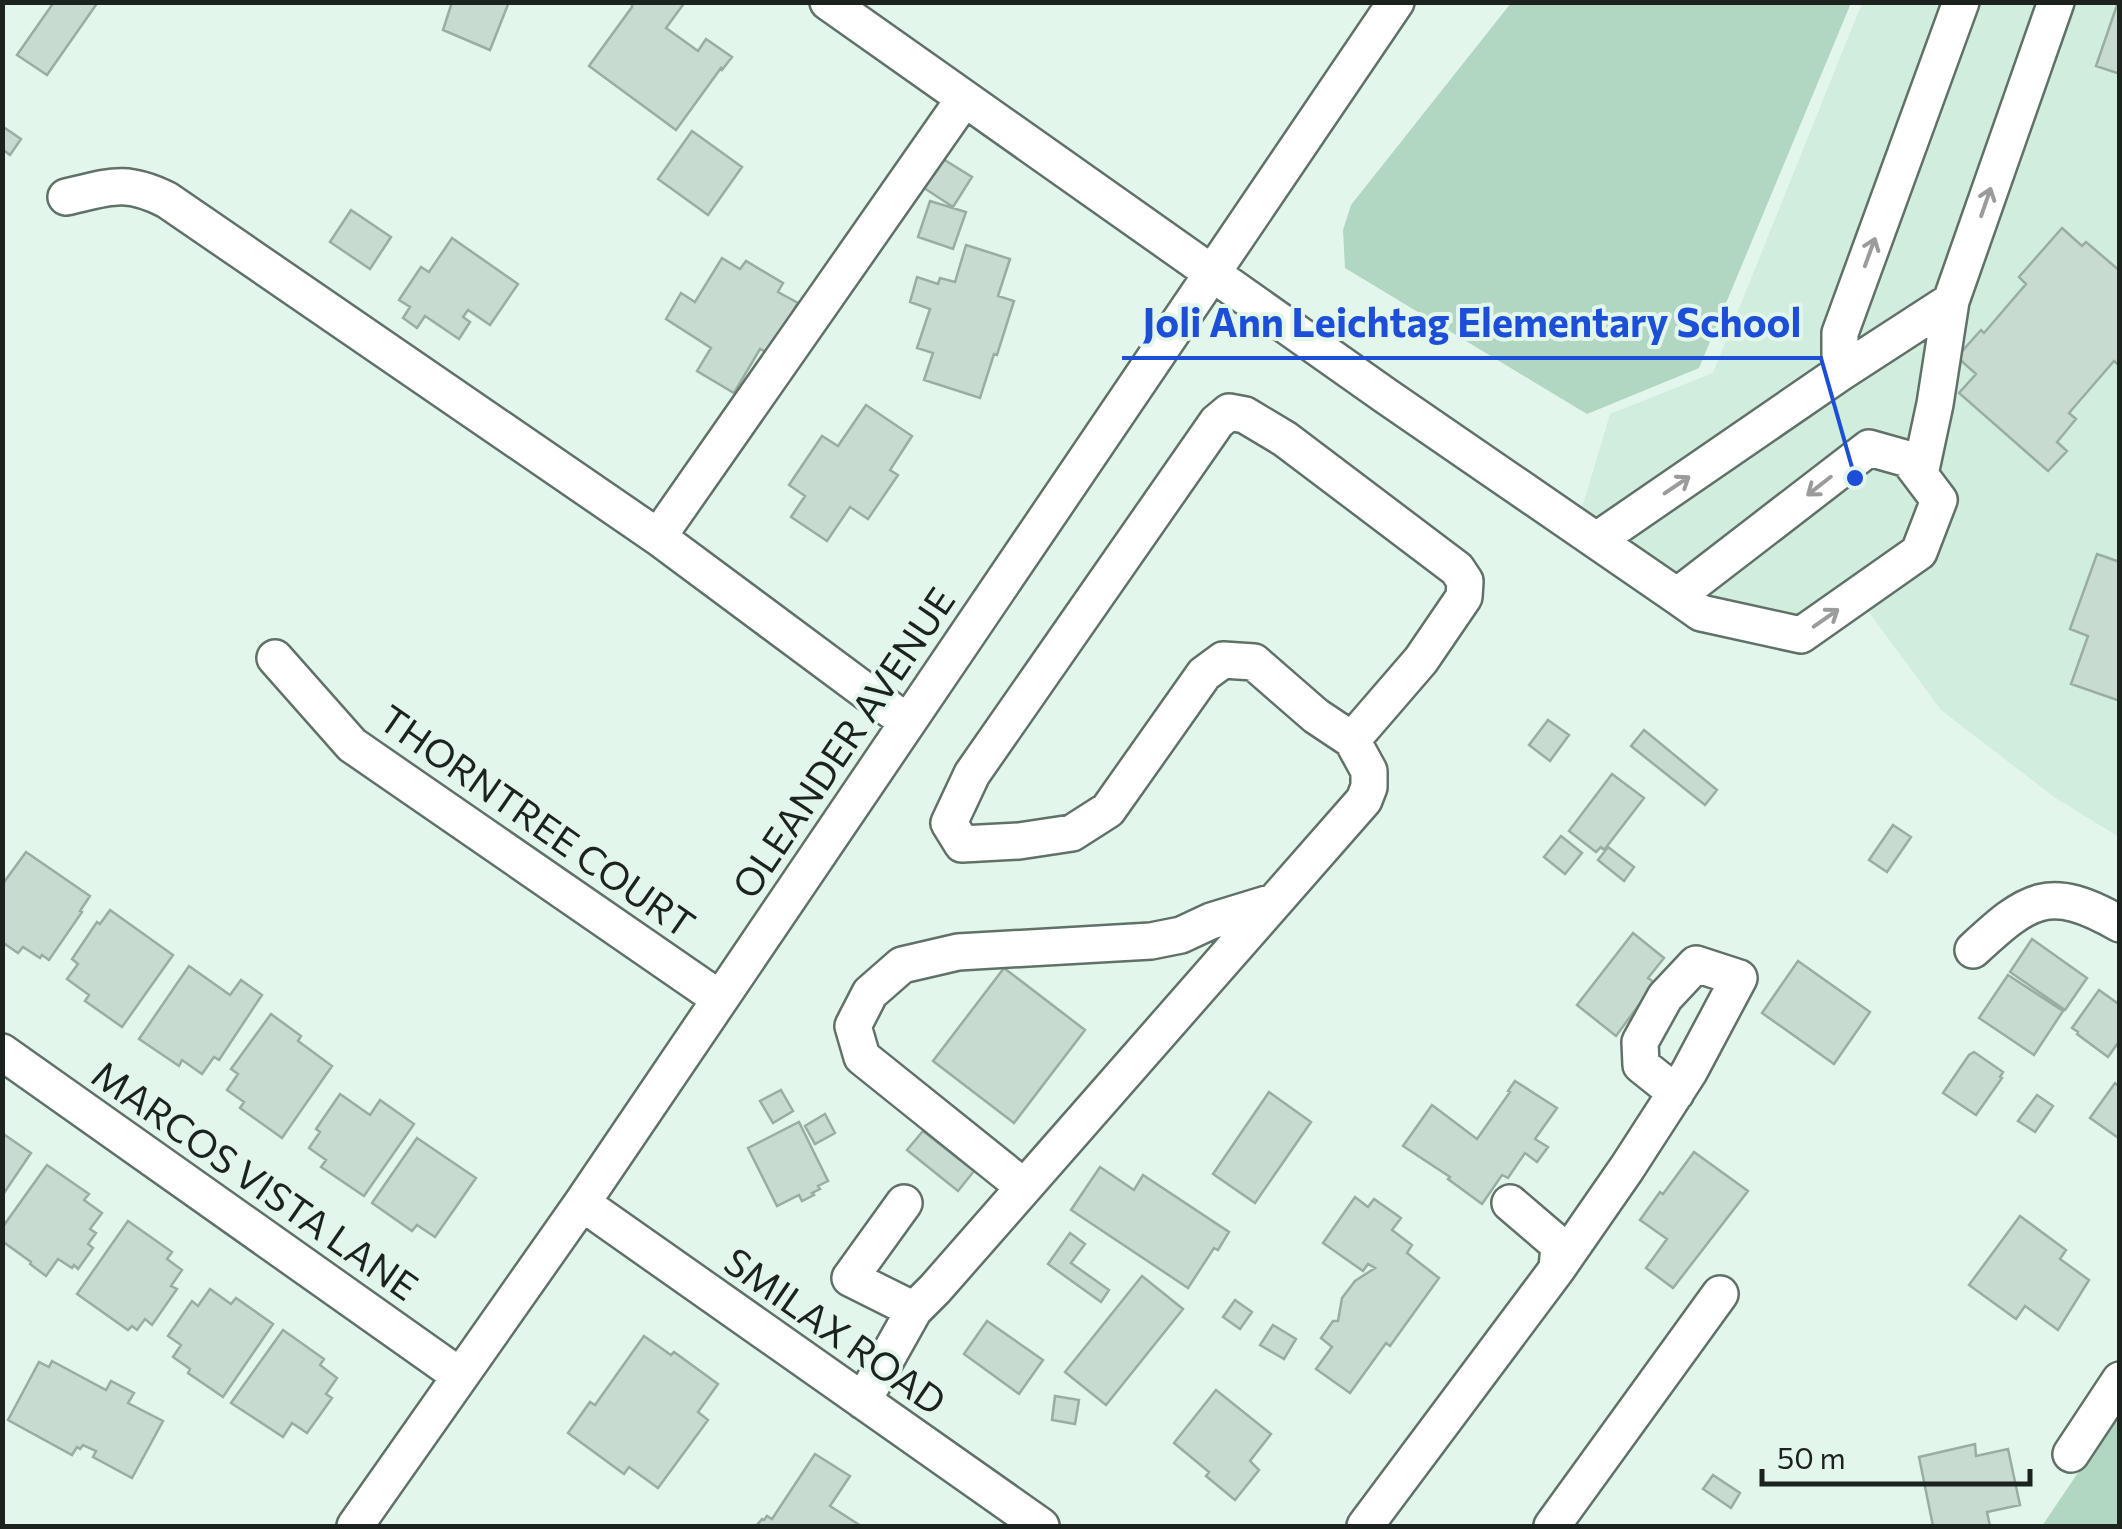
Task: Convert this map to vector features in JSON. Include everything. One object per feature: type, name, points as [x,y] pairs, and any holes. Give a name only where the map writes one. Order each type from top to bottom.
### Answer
[{"type":"street","points":[[828,2],[1689,604],[1801,635],[1918,552],[1939,500],[1908,458],[1869,448],[1689,604]]},
{"type":"street","name":"OLEANDER AVENUE","points":[[355,1526],[582,1204],[1396,2]]},
{"type":"street","points":[[1840,373],[1840,334],[1961,2]]},
{"type":"street","points":[[1920,474],[1951,301],[2056,2]]},
{"type":"street","points":[[658,537],[964,98]]},
{"type":"street","points":[[66,197],[118,186],[144,188],[168,200],[658,537],[907,722]]},
{"type":"street","points":[[1596,540],[1951,301]]},
{"type":"street","points":[[863,1401],[914,1310],[1364,800],[1369,787],[1369,770],[1352,740],[1316,716],[1254,662],[1222,660],[1204,674],[1108,810],[1072,833],[962,844],[949,823],[972,774],[1217,422],[1229,412],[1245,415],[1286,439],[1457,569],[1464,581],[1464,597],[1421,660],[1352,740]]},
{"type":"street","name":"THORNTREE COURT","points":[[275,658],[352,745],[720,999]]},
{"type":"street","points":[[1024,1187],[862,1057],[853,1026],[870,993],[902,965],[939,956],[1151,941],[1276,901]]},
{"type":"street","points":[[1972,950],[2024,907],[2043,901],[2080,904],[2120,924]]},
{"type":"street","name":"MARCOS VISTA LANE","points":[[2,1052],[460,1376]]},
{"type":"street","points":[[1366,1526],[1558,1269],[1676,1093]]},
{"type":"street","points":[[904,1202],[850,1278],[914,1310]]},
{"type":"street","points":[[1510,1203],[1560,1245],[1558,1269]]},
{"type":"street","name":"SMILAX ROAD","points":[[582,1204],[1041,1526]]},
{"type":"street","points":[[1552,1526],[1720,1294]]},
{"type":"street","points":[[2071,1454],[2120,1380]]},
{"type":"shaded area","points":[[1511,3],[1851,3],[1699,368],[1587,414],[1345,268],[1343,230],[1351,205]]},
{"type":"shaded area","points":[[1862,3],[2119,3],[2119,837],[2054,797],[1941,710],[1868,611],[1810,649],[1572,541],[1610,414],[1713,373]]},
{"type":"shaded area","points":[[2119,1412],[2119,1526],[2042,1526]]},
{"type":"building","points":[[54,2],[98,2],[47,75],[17,55]]},
{"type":"building","points":[[452,2],[509,2],[490,50],[443,30]]},
{"type":"building","points":[[632,2],[685,2],[666,28],[698,51],[706,39],[732,57],[676,130],[589,66]]},
{"type":"building","points":[[2117,5],[2120,6],[2120,74],[2096,66]]},
{"type":"building","points":[[2,126],[21,139],[10,155],[2,149]]},
{"type":"building","points":[[692,131],[742,167],[708,215],[658,179]]},
{"type":"building","points":[[943,159],[972,177],[953,207],[924,188]]},
{"type":"building","points":[[930,201],[966,212],[953,249],[918,237]]},
{"type":"building","points":[[351,210],[391,237],[370,269],[330,242]]},
{"type":"building","points":[[2062,228],[2082,246],[2086,242],[2120,271],[2120,366],[2114,361],[2069,413],[2076,419],[2057,442],[2067,451],[2048,471],[1959,393],[1976,374],[1957,357],[1981,330],[1984,333],[2026,284],[2019,277]]},
{"type":"building","points":[[452,238],[518,284],[490,325],[468,310],[463,317],[470,322],[459,339],[425,316],[417,328],[403,318],[410,307],[399,300],[421,267],[429,272]]},
{"type":"building","points":[[966,245],[1010,259],[998,296],[1014,301],[980,398],[924,380],[933,353],[917,348],[930,309],[910,302],[917,277],[938,284],[940,278],[955,282]]},
{"type":"building","points":[[722,258],[740,269],[746,261],[783,283],[778,292],[798,303],[768,353],[760,349],[734,393],[697,371],[711,348],[666,319],[681,293],[695,302]]},
{"type":"building","points":[[866,405],[912,436],[890,470],[898,475],[868,519],[850,507],[827,541],[791,517],[805,496],[789,485],[822,436],[838,446]]},
{"type":"building","points":[[2097,554],[2120,562],[2120,701],[2071,684],[2088,636],[2070,629]]},
{"type":"building","points":[[1548,720],[1569,735],[1550,761],[1529,745]]},
{"type":"building","points":[[1644,730],[1717,790],[1705,805],[1631,746]]},
{"type":"building","points":[[1612,774],[1644,798],[1604,850],[1601,847],[1596,852],[1569,831]]},
{"type":"building","points":[[1893,825],[1911,837],[1887,872],[1869,860]]},
{"type":"building","points":[[1561,836],[1582,853],[1565,874],[1544,857]]},
{"type":"building","points":[[1608,847],[1634,867],[1624,881],[1598,860]]},
{"type":"building","points":[[26,852],[90,896],[49,960],[23,947],[18,953],[2,942],[2,885]]},
{"type":"building","points":[[110,910],[173,955],[122,1027],[85,1001],[89,995],[67,979],[78,964],[72,959]]},
{"type":"building","points":[[1633,933],[1664,958],[1648,978],[1655,983],[1616,1036],[1577,1005]]},
{"type":"building","points":[[2032,939],[2087,978],[2065,1010],[2010,972]]},
{"type":"building","points":[[1798,961],[1870,1012],[1834,1064],[1762,1013]]},
{"type":"building","points":[[189,966],[230,995],[241,980],[262,995],[219,1060],[214,1057],[202,1074],[182,1060],[179,1066],[139,1039]]},
{"type":"building","points":[[1004,968],[1085,1030],[1014,1123],[933,1061]]},
{"type":"building","points":[[2008,975],[2063,1011],[2034,1055],[1979,1018]]},
{"type":"building","points":[[2099,990],[2120,1005],[2120,1040],[2108,1057],[2072,1028]]},
{"type":"building","points":[[271,1014],[301,1036],[298,1041],[332,1066],[282,1138],[240,1108],[244,1102],[227,1090],[238,1074],[231,1069]]},
{"type":"building","points":[[1974,1052],[2003,1072],[1976,1115],[1943,1093]]},
{"type":"building","points":[[1515,1081],[1557,1108],[1535,1139],[1548,1147],[1537,1162],[1525,1153],[1508,1178],[1502,1175],[1482,1204],[1403,1146],[1432,1105],[1477,1139]]},
{"type":"building","points":[[2115,1083],[2120,1087],[2120,1139],[2090,1118]]},
{"type":"building","points":[[781,1090],[793,1111],[773,1123],[760,1101]]},
{"type":"building","points":[[1269,1092],[1311,1122],[1255,1203],[1213,1174]]},
{"type":"building","points":[[340,1094],[370,1115],[380,1100],[414,1124],[364,1196],[321,1167],[326,1160],[309,1148],[320,1132],[316,1129]]},
{"type":"building","points":[[2037,1095],[2053,1106],[2035,1132],[2018,1121]]},
{"type":"building","points":[[825,1114],[835,1133],[815,1144],[805,1126]]},
{"type":"building","points":[[799,1122],[828,1181],[802,1201],[799,1195],[777,1206],[748,1148]]},
{"type":"building","points":[[923,1131],[974,1171],[958,1191],[907,1150]]},
{"type":"building","points":[[2,1133],[31,1153],[2,1196]]},
{"type":"building","points":[[417,1138],[476,1178],[435,1237],[417,1225],[412,1231],[372,1203]]},
{"type":"building","points":[[1694,1152],[1748,1191],[1673,1288],[1646,1268],[1667,1239],[1640,1220]]},
{"type":"building","points":[[47,1165],[89,1194],[84,1200],[102,1213],[90,1229],[96,1233],[88,1244],[93,1248],[78,1269],[58,1259],[46,1276],[2,1241],[2,1228]]},
{"type":"building","points":[[1100,1167],[1134,1190],[1143,1175],[1229,1232],[1188,1288],[1071,1210]]},
{"type":"building","points":[[1355,1197],[1368,1207],[1374,1199],[1401,1218],[1392,1230],[1412,1245],[1407,1253],[1439,1278],[1350,1393],[1316,1369],[1332,1347],[1321,1338],[1333,1321],[1338,1321],[1342,1298],[1355,1281],[1375,1268],[1368,1264],[1363,1271],[1323,1243]]},
{"type":"building","points":[[2020,1216],[2066,1250],[2060,1259],[2089,1280],[2058,1330],[2025,1306],[2016,1319],[1969,1285]]},
{"type":"building","points":[[128,1221],[172,1252],[167,1259],[182,1270],[171,1286],[177,1289],[152,1325],[145,1319],[137,1330],[132,1326],[128,1330],[77,1294]]},
{"type":"building","points":[[1070,1233],[1085,1244],[1071,1263],[1109,1290],[1101,1302],[1048,1264]]},
{"type":"building","points":[[1142,1276],[1183,1309],[1106,1405],[1065,1372]]},
{"type":"building","points":[[210,1289],[231,1304],[236,1298],[273,1324],[223,1397],[188,1373],[190,1369],[173,1357],[181,1345],[168,1336],[192,1301],[198,1306]]},
{"type":"building","points":[[1235,1300],[1252,1312],[1240,1329],[1223,1317]]},
{"type":"building","points":[[987,1321],[1043,1360],[1019,1394],[964,1354]]},
{"type":"building","points":[[1273,1325],[1296,1339],[1284,1359],[1260,1345]]},
{"type":"building","points":[[283,1330],[324,1359],[320,1365],[337,1378],[326,1394],[332,1398],[307,1433],[292,1423],[283,1437],[231,1403]]},
{"type":"building","points":[[644,1336],[718,1384],[698,1412],[708,1420],[658,1488],[629,1467],[624,1474],[568,1433],[590,1402],[595,1405]]},
{"type":"building","points":[[52,1361],[106,1390],[111,1381],[134,1393],[128,1403],[163,1421],[132,1478],[93,1457],[96,1451],[83,1445],[72,1455],[8,1420],[39,1362],[49,1367]]},
{"type":"building","points":[[1216,1390],[1271,1434],[1250,1461],[1259,1470],[1235,1500],[1174,1443]]},
{"type":"building","points":[[1055,1396],[1079,1400],[1075,1424],[1052,1420]]},
{"type":"building","points":[[1975,1444],[1976,1456],[2008,1449],[2020,1505],[1987,1512],[1990,1526],[1933,1526],[1919,1457]]},
{"type":"building","points":[[815,1454],[850,1476],[830,1506],[861,1526],[756,1526],[767,1516],[772,1519]]},
{"type":"building","points":[[1713,1475],[1740,1493],[1731,1508],[1703,1489]]},
{"type":"place","name":"Joli Ann Leichtag Elementary School","points":[[1855,478]]}]
